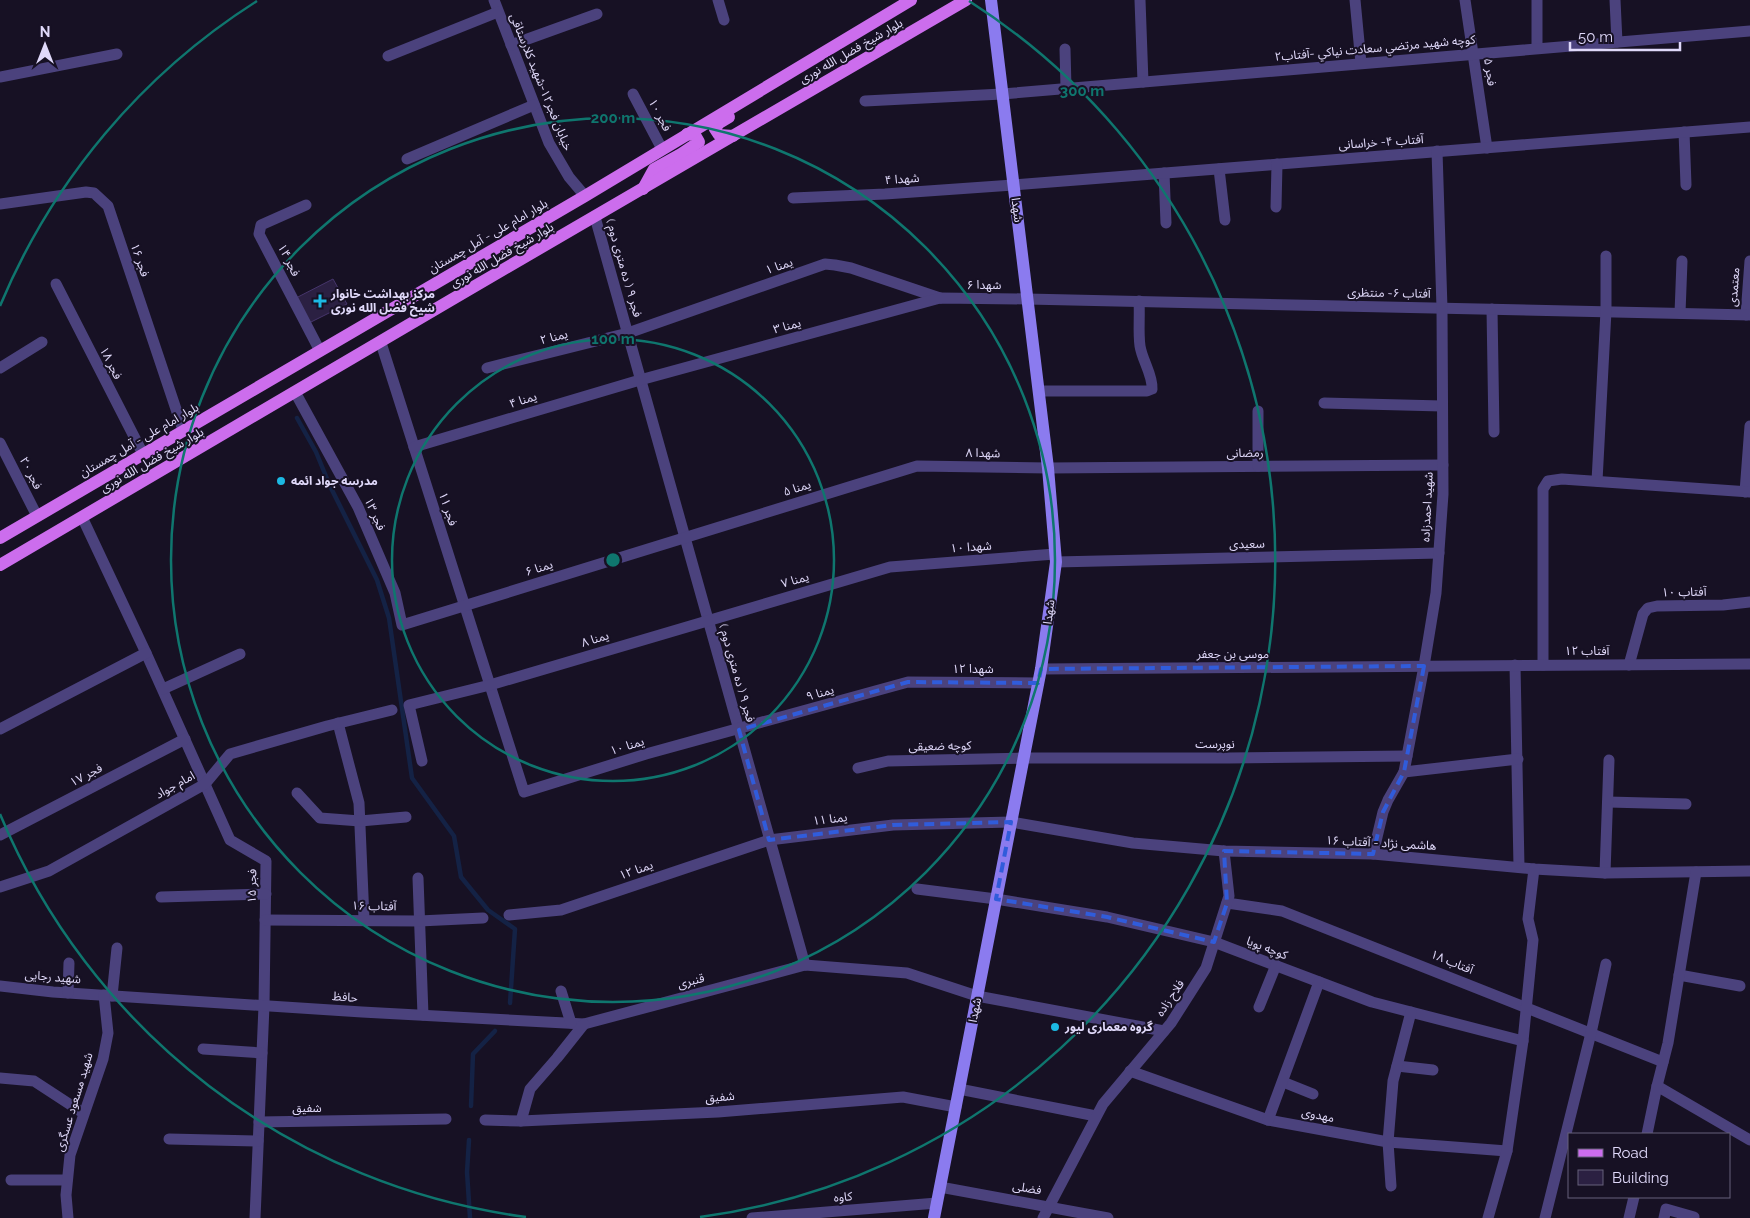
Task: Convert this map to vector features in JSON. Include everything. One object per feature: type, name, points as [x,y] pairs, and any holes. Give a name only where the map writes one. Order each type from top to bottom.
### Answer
[{"type":"main road","name":"بلوار امام علی - آمل چمستان","points":[[0,538],[438,280],[585,196],[911,0]]},
{"type":"main road","name":"بلوار شیخ فضل الله نوری","points":[[0,565],[966,0]]},
{"type":"main road","name":"شهدا","points":[[934,1218],[1041,669],[1056,558],[1039,391],[990,0]]},
{"type":"main road","points":[[733,136],[719,135],[715,129],[719,122],[753,105],[762,89]]},
{"type":"main road","points":[[643,189],[654,169],[699,142],[695,134],[687,134]]},
{"type":"main road","points":[[438,280],[451,300]]},
{"type":"street","name":"خيابان فجر۱۲-شهيد كلارستاقی","points":[[494,0],[549,143],[558,162],[585,196]]},
{"type":"street","points":[[718,0],[724,20]]},
{"type":"street","points":[[1140,0],[1143,82]]},
{"type":"street","points":[[1355,0],[1361,63]]},
{"type":"street","name":"فجر ۵","points":[[1466,0],[1487,148]]},
{"type":"street","points":[[1537,0],[1537,48]]},
{"type":"street","points":[[1615,0],[1617,42]]},
{"type":"street","points":[[388,56],[498,12]]},
{"type":"street","points":[[511,45],[598,14]]},
{"type":"street","name":"كوچه شهيد مرتضي سعادت نياكي -آفتاب۲","points":[[865,101],[1002,94],[1750,31]]},
{"type":"street","points":[[1065,49],[1066,88]]},
{"type":"street","points":[[0,77],[117,54]]},
{"type":"street","name":"فجر ۱۰","points":[[633,94],[662,149]]},
{"type":"street","points":[[407,159],[534,105]]},
{"type":"street","name":"آفتاب ۴- خراسانی","points":[[1013,185],[1750,127]]},
{"type":"street","points":[[1684,132],[1686,185]]},
{"type":"street","name":"شهید احمدزاده","points":[[1373,854],[1383,812],[1404,772],[1436,592],[1443,494],[1442,308],[1437,152]]},
{"type":"street","points":[[1276,207],[1277,164]]},
{"type":"street","points":[[1219,169],[1226,220]]},
{"type":"street","points":[[1164,173],[1166,223]]},
{"type":"street","name":"شهدا ۴","points":[[793,198],[1013,185]]},
{"type":"street","name":"فجر ۱۶","points":[[0,204],[86,192],[94,193],[108,206],[183,430]]},
{"type":"street","name":"فجر ۱۴","points":[[306,205],[261,225],[259,234],[320,351]]},
{"type":"street","name":"فجر ۹ ( ده متری دوم )","points":[[595,217],[805,966]]},
{"type":"street","points":[[1597,481],[1606,311],[1606,256]]},
{"type":"street","points":[[1680,313],[1682,261]]},
{"type":"street","name":"معتمدی","points":[[1748,315],[1750,261]]},
{"type":"street","name":"یمنا ۱","points":[[628,334],[825,264],[835,264],[851,268],[940,298]]},
{"type":"street","name":"فجر ۱۸","points":[[56,284],[143,454]]},
{"type":"street","name":"شهدا ۶","points":[[940,298],[1028,299]]},
{"type":"street","name":"یمنا ۳","points":[[640,380],[940,298]]},
{"type":"street","name":"آفتاب ۶- منتظری","points":[[1028,299],[1748,315]]},
{"type":"street","points":[[1039,391],[1147,391],[1152,389],[1140,345],[1140,301]]},
{"type":"street","points":[[1492,309],[1494,432]]},
{"type":"street","name":"یمنا ۲","points":[[487,368],[628,334]]},
{"type":"street","points":[[0,368],[42,342]]},
{"type":"street","name":"فجر ۱۱","points":[[380,343],[524,792]]},
{"type":"street","name":"یمنا ۴","points":[[414,447],[640,380]]},
{"type":"street","name":"فجر ۱۳","points":[[295,392],[358,507],[395,592],[402,625]]},
{"type":"street","points":[[1324,403],[1442,406]]},
{"type":"street","points":[[1258,411],[1258,466]]},
{"type":"street","points":[[1543,665],[1543,489],[1548,481],[1557,478],[1748,492],[1750,426]]},
{"type":"street","name":"فجر ۲۰","points":[[0,443],[36,516]]},
{"type":"street","name":"رمضانی","points":[[1048,468],[1443,465]]},
{"type":"street","name":"یمنا ۵","points":[[684,537],[917,466]]},
{"type":"street","name":"شهدا ۸","points":[[917,466],[1048,468]]},
{"type":"street","name":"فجر ۱۵","points":[[82,517],[185,738],[230,840],[266,861],[264,1006],[255,1218]]},
{"type":"street","name":"یمنا ۶","points":[[402,625],[684,537]]},
{"type":"street","name":"سعیدی","points":[[1056,558],[1439,553]]},
{"type":"street","name":"شهدا ۱۰","points":[[890,567],[1056,558]]},
{"type":"street","name":"یمنا ۷","points":[[708,619],[890,567]]},
{"type":"street","name":"آفتاب ۱۰","points":[[1630,665],[1643,614],[1648,608],[1750,602]]},
{"type":"street","name":"یمنا ۸","points":[[490,684],[708,619]]},
{"type":"street","points":[[0,729],[146,653]]},
{"type":"street","points":[[162,689],[240,654]]},
{"type":"street","name":"آفتاب ۱۲","points":[[1424,666],[1750,664]]},
{"type":"street","points":[[1515,665],[1520,867]]},
{"type":"street","name":"موسی بن جعفر","points":[[1041,669],[1424,666]]},
{"type":"street","name":"یمنا ۹","points":[[739,730],[908,682]]},
{"type":"street","name":"شهدا ۱۲","points":[[908,682],[1038,683]]},
{"type":"street","points":[[422,761],[409,705],[490,684]]},
{"type":"street","name":"امام جواد","points":[[0,887],[49,871],[205,784],[230,754],[338,723],[392,710]]},
{"type":"street","points":[[338,723],[359,803],[364,919]]},
{"type":"street","name":"یمنا ۱۰","points":[[524,792],[646,754],[739,730]]},
{"type":"street","name":"فجر ۱۷","points":[[0,835],[185,738]]},
{"type":"street","name":"نوپرست","points":[[1024,758],[1407,756]]},
{"type":"street","name":"کوچه ضعیقی","points":[[858,768],[888,761],[1024,758]]},
{"type":"street","points":[[1404,772],[1518,759]]},
{"type":"street","points":[[1605,874],[1610,760]]},
{"type":"street","points":[[297,794],[320,818],[360,821],[406,817]]},
{"type":"street","points":[[1608,802],[1686,804]]},
{"type":"street","name":"یمنا ۱۱","points":[[769,840],[893,825],[1011,822]]},
{"type":"street","name":"هاشمی نژاد - آقتاب ۱۶","points":[[1011,822],[1134,843],[1224,851],[1373,854],[1605,874],[1750,870]]},
{"type":"street","name":"یمنا ۱۲","points":[[509,915],[561,910],[769,840]]},
{"type":"street","name":"فلاح زاده","points":[[1042,1218],[1103,1104],[1164,1031],[1206,968],[1229,896],[1224,851]]},
{"type":"street","points":[[1488,1218],[1507,1151],[1523,1041],[1533,940],[1528,919],[1534,869]]},
{"type":"street","points":[[1646,1133],[1668,1043],[1696,872]]},
{"type":"street","points":[[418,878],[423,1015]]},
{"type":"street","name":"کوچه پویا","points":[[917,889],[996,899],[1107,917],[1214,942],[1372,1002],[1523,1041]]},
{"type":"street","points":[[161,897],[266,894]]},
{"type":"street","name":"آفتاب ۱۸","points":[[1227,903],[1282,910],[1663,1062]]},
{"type":"street","name":"آفتاب ۱۶","points":[[265,920],[483,918]]},
{"type":"street","name":"شهید مسعود عسگری","points":[[68,1218],[66,1195],[70,1155],[102,1059],[108,1033],[108,996],[117,948]]},
{"type":"street","points":[[68,993],[69,964]]},
{"type":"street","points":[[1545,1218],[1591,1033],[1606,964]]},
{"type":"street","points":[[805,966],[907,973],[977,996],[1164,1031]]},
{"type":"street","name":"قنبری","points":[[584,1024],[805,966]]},
{"type":"street","points":[[1259,1007],[1276,966]]},
{"type":"street","points":[[1679,975],[1740,986]]},
{"type":"street","points":[[1268,1120],[1319,982]]},
{"type":"street","name":"شهید رجایی","points":[[0,986],[108,996]]},
{"type":"street","points":[[561,991],[571,1023]]},
{"type":"street","name":"حافظ","points":[[108,996],[584,1024]]},
{"type":"street","points":[[1391,1186],[1388,1142],[1393,1081],[1410,1012]]},
{"type":"street","points":[[521,1121],[530,1089],[558,1058],[584,1024]]},
{"type":"street","points":[[203,1049],[262,1053]]},
{"type":"street","points":[[1397,1066],[1432,1070]]},
{"type":"street","name":"مهدوی","points":[[1130,1071],[1268,1120],[1388,1142],[1507,1151]]},
{"type":"street","points":[[0,1078],[34,1081],[83,1113]]},
{"type":"street","points":[[1283,1082],[1313,1094]]},
{"type":"street","points":[[1657,1086],[1750,1140]]},
{"type":"street","points":[[959,1089],[1096,1116]]},
{"type":"street","name":"شفیق","points":[[485,1120],[521,1121],[718,1112],[903,1097],[956,1106]]},
{"type":"street","name":"شفیق","points":[[259,1122],[446,1119]]},
{"type":"street","points":[[170,1139],[258,1141]]},
{"type":"street","points":[[11,1180],[67,1180]]},
{"type":"street","name":"فضلی","points":[[940,1187],[1108,1218]]},
{"type":"street","points":[[1629,1218],[1634,1198]]},
{"type":"street","name":"کاوه","points":[[752,1218],[937,1203]]},
{"type":"street","points":[[1664,1218],[1666,1209],[1694,1217]]},
{"type":"highlighted area","points":[[1424,666],[1404,772],[1383,812],[1373,854],[1224,851],[1227,903],[1214,942],[1107,917],[996,899],[1011,822],[893,825],[769,840],[739,730],[908,682],[1038,683],[1041,669]]},
{"type":"building","name":"مرکز بهداشت خانوار شیخ فضل الله نوری","points":[[333,279],[347,304],[307,324],[294,299]]},
{"type":"waterway","points":[[297,418],[316,452],[330,486],[377,580],[389,618],[412,778],[454,836],[461,877],[488,910],[515,929],[510,1003]]},
{"type":"waterway","points":[[471,1106],[473,1054],[495,1031]]},
{"type":"waterway","points":[[469,1140],[467,1172],[470,1218]]},
{"type":"place","name":"مرکز بهداشت خانوار شیخ فضل الله نوری","points":[[320,301]]},
{"type":"place","name":"مدرسه جواد ائمه","points":[[281,481]]},
{"type":"place","name":"گروه معماری لیور","points":[[1055,1027]]}]
